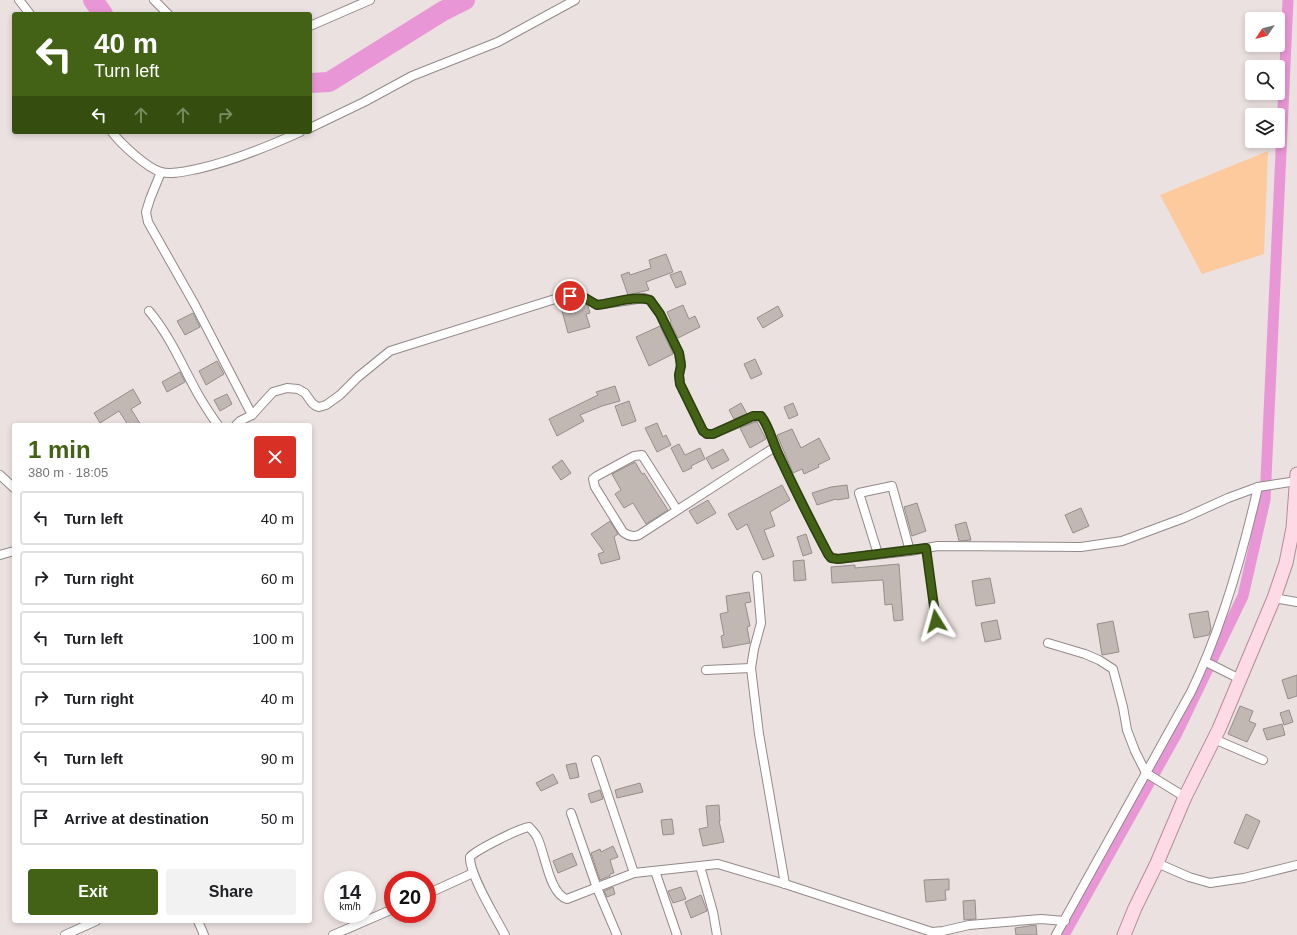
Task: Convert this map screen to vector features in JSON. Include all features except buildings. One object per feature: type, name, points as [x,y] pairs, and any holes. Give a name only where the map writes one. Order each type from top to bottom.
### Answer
[{"type":"main road","points":[[1124,935],[1185,797],[1214,739],[1235,676],[1274,598],[1286,563],[1294,528],[1295,479]]},
{"type":"street","points":[[19,0],[28,12]]},
{"type":"street","points":[[154,0],[166,12]]},
{"type":"street","points":[[312,25],[370,0]]},
{"type":"street","points":[[312,127],[364,102],[412,76],[498,42],[575,0]]},
{"type":"street","points":[[113,134],[117,139],[148,166],[161,172],[182,172],[222,163],[270,146],[296,134]]},
{"type":"street","points":[[161,172],[146,212],[148,222],[195,305],[252,415]]},
{"type":"street","points":[[238,423],[252,415],[273,392],[287,388],[298,389],[305,393],[316,406],[319,407],[326,405],[340,395],[358,377],[390,351],[555,299],[580,295],[597,305],[644,298],[650,300],[654,304],[679,353],[681,366],[679,375],[680,384],[703,431],[707,434],[713,434],[753,416],[761,416],[766,423],[775,447],[825,550],[831,558],[838,559],[910,551],[938,546],[1081,547],[1122,541],[1184,518],[1228,498],[1261,486],[1295,479]]},
{"type":"street","points":[[149,312],[159,323],[170,340],[200,397],[217,423]]},
{"type":"street","points":[[677,510],[642,455],[634,456],[593,479],[599,493],[623,532],[628,535],[639,534],[677,510],[775,447]]},
{"type":"street","points":[[0,475],[12,486]]},
{"type":"street","points":[[878,554],[859,493],[892,486],[910,551]]},
{"type":"street","points":[[1056,935],[1065,921],[1090,872],[1148,774],[1207,662],[1247,537],[1261,486]]},
{"type":"street","points":[[0,555],[12,551]]},
{"type":"street","points":[[758,576],[761,623],[754,648],[751,668],[759,734],[785,884]]},
{"type":"street","points":[[1274,598],[1297,602]]},
{"type":"street","points":[[1048,643],[1085,654],[1099,660],[1112,669],[1124,707],[1127,730],[1135,751],[1148,774],[1185,797]]},
{"type":"street","points":[[1207,662],[1235,676]]},
{"type":"street","points":[[706,670],[751,668]]},
{"type":"street","points":[[1214,739],[1264,760]]},
{"type":"street","points":[[596,760],[634,873]]},
{"type":"street","points":[[571,813],[597,888],[617,935]]},
{"type":"street","points":[[505,935],[470,867],[470,857],[517,831],[529,827],[537,836],[544,859],[558,894],[567,899],[634,873],[718,864],[785,884],[932,932],[969,925],[1041,918],[1065,921]]},
{"type":"street","points":[[1157,863],[1189,877],[1210,883],[1244,878],[1297,865]]},
{"type":"street","points":[[700,866],[713,912],[717,935]]},
{"type":"street","points":[[655,871],[677,935]]},
{"type":"street","points":[[436,890],[473,873]]},
{"type":"street","points":[[333,935],[384,913]]},
{"type":"street","points":[[65,935],[92,923]]},
{"type":"street","points":[[199,923],[204,935]]},
{"type":"lane","points":[[926,548],[936,621]]},
{"type":"shaded area","points":[[1268,151],[1264,254],[1202,274],[1160,195]]},
{"type":"waterway","points":[[93,0],[102,12]]},
{"type":"waterway","points":[[312,83],[329,82],[443,11],[465,0]]},
{"type":"waterway","points":[[1064,935],[1176,735],[1243,596],[1265,500],[1288,0]]},
{"type":"route","points":[[570,296],[580,295],[597,305],[637,298],[650,300],[660,314],[679,353],[681,362],[679,375],[680,384],[703,431],[707,434],[713,434],[753,416],[761,416],[766,423],[775,447],[792,483],[831,558],[838,559],[926,548],[936,621]]}]
